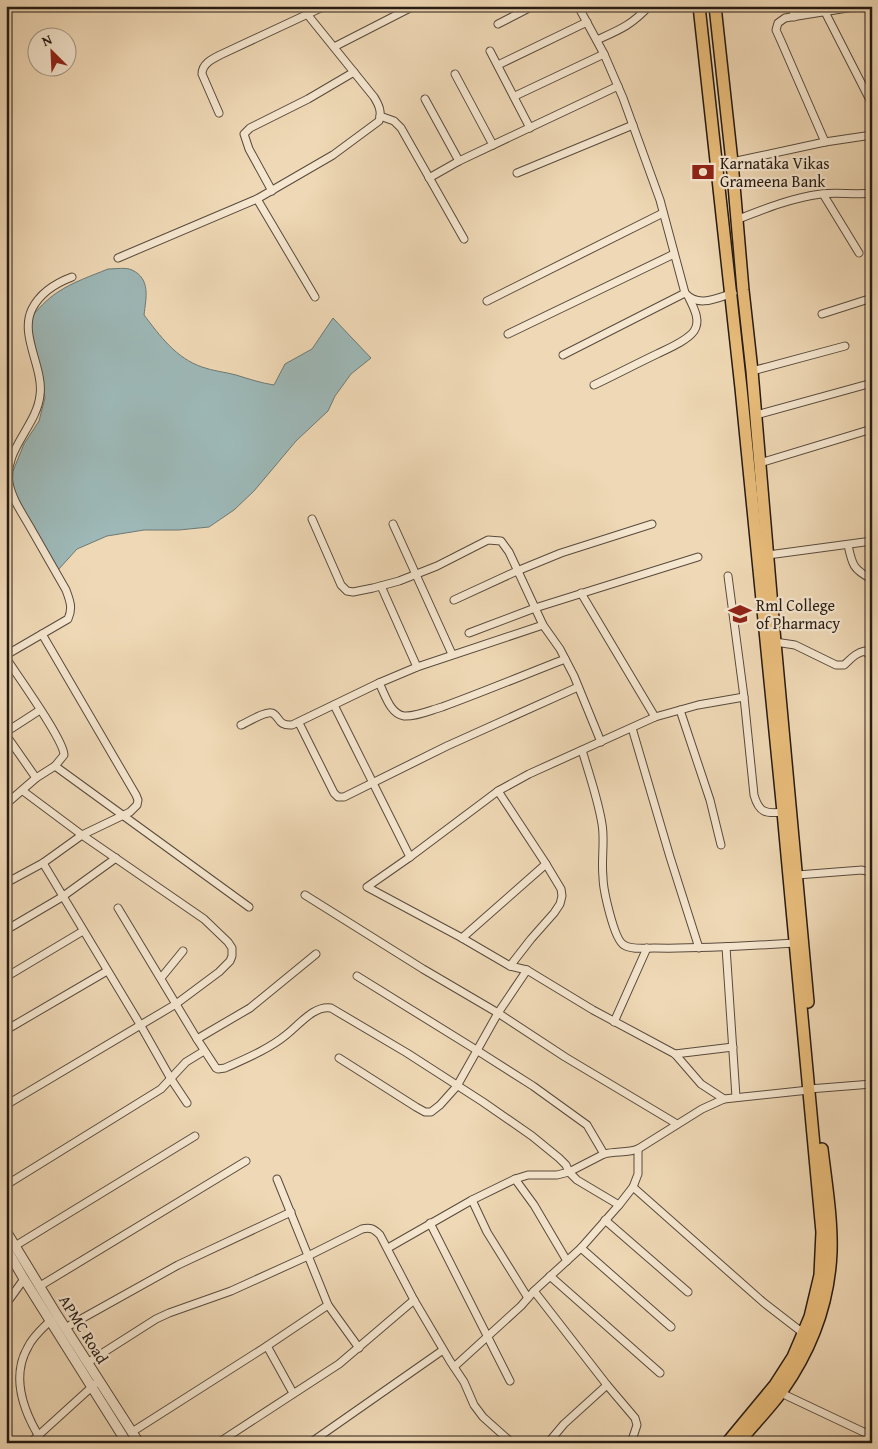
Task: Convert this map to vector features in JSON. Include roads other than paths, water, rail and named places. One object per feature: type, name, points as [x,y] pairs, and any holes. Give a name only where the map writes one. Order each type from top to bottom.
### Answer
[{"type":"main road","points":[[699,6],[739,373],[795,943],[811,1089],[830,1230],[831,1252],[824,1304],[812,1340],[798,1367],[781,1393],[738,1443]]},
{"type":"main road","points":[[716,6],[752,371],[797,875],[822,1232],[820,1275],[810,1316],[803,1334],[793,1356],[775,1385],[728,1443]]},
{"type":"street","points":[[219,113],[202,74],[202,69],[205,65],[220,55],[325,6]]},
{"type":"street","points":[[334,47],[414,6]]},
{"type":"street","points":[[498,24],[534,6]]},
{"type":"street","points":[[578,6],[604,54],[633,125],[660,200],[687,296],[696,314],[696,325],[690,335],[594,385]]},
{"type":"street","points":[[597,40],[627,26],[649,6]]},
{"type":"street","points":[[793,6],[794,17]]},
{"type":"street","points":[[825,142],[776,30],[778,23],[785,18],[860,6]]},
{"type":"street","points":[[825,12],[872,104]]},
{"type":"street","points":[[118,258],[258,199],[333,155],[379,121],[379,106],[374,97],[307,14]]},
{"type":"street","points":[[498,65],[587,22]]},
{"type":"street","points":[[490,51],[530,128]]},
{"type":"street","points":[[515,96],[604,54]]},
{"type":"street","points":[[272,190],[248,149],[244,134],[246,131],[308,99],[354,72]]},
{"type":"street","points":[[455,74],[493,145]]},
{"type":"street","points":[[429,178],[459,161],[618,86]]},
{"type":"street","points":[[425,99],[459,161]]},
{"type":"street","points":[[380,116],[394,121],[402,128],[464,239]]},
{"type":"street","points":[[516,173],[633,125]]},
{"type":"street","points":[[732,162],[825,142],[872,135]]},
{"type":"street","points":[[736,220],[799,198],[823,194],[872,193]]},
{"type":"street","points":[[823,194],[859,253]]},
{"type":"street","points":[[258,199],[315,297]]},
{"type":"street","points":[[487,301],[663,213]]},
{"type":"street","points":[[508,334],[674,254]]},
{"type":"street","points":[[6,804],[36,778],[55,766],[64,756],[64,751],[54,733],[6,656],[68,619],[71,611],[66,590],[12,495],[8,476],[14,453],[33,416],[40,396],[39,376],[29,334],[28,322],[31,310],[54,285],[72,277]]},
{"type":"street","points":[[687,296],[696,301],[707,301],[743,290]]},
{"type":"street","points":[[563,355],[687,296]]},
{"type":"street","points":[[822,314],[872,298]]},
{"type":"street","points":[[752,371],[845,346]]},
{"type":"street","points":[[756,414],[872,383]]},
{"type":"street","points":[[760,463],[872,429]]},
{"type":"street","points":[[312,519],[344,588],[347,591],[353,592],[381,586],[416,575],[488,540],[501,541],[544,625],[565,659],[601,742]]},
{"type":"street","points":[[393,524],[452,654]]},
{"type":"street","points":[[454,600],[561,553],[652,524]]},
{"type":"street","points":[[768,555],[872,542]]},
{"type":"street","points":[[848,544],[853,566],[857,571],[872,580]]},
{"type":"street","points":[[469,633],[535,608],[698,557]]},
{"type":"street","points":[[728,576],[755,801],[758,807],[769,814],[783,812]]},
{"type":"street","points":[[381,586],[417,667]]},
{"type":"street","points":[[582,593],[655,717]]},
{"type":"street","points":[[241,725],[270,713],[274,714],[286,725],[292,725],[417,667],[544,625]]},
{"type":"street","points":[[6,883],[43,863],[82,835],[123,816],[134,809],[138,800],[42,634]]},
{"type":"street","points":[[775,642],[795,645],[836,665],[844,665],[855,654],[860,652],[865,651],[872,657]]},
{"type":"street","points":[[380,683],[392,709],[404,716],[414,715],[461,700],[565,659]]},
{"type":"street","points":[[299,722],[334,793],[338,797],[344,797],[447,746],[578,687]]},
{"type":"street","points":[[724,1099],[701,1084],[675,1054],[614,1022],[527,970],[510,966],[367,887],[498,792],[529,774],[655,717],[698,705],[744,697]]},
{"type":"street","points":[[334,705],[410,857]]},
{"type":"street","points":[[36,778],[6,734],[40,710]]},
{"type":"street","points":[[680,710],[710,800],[721,845]]},
{"type":"street","points":[[632,728],[699,948]]},
{"type":"street","points":[[582,750],[602,826],[602,877],[604,891],[621,944],[626,947],[699,948],[795,943]]},
{"type":"street","points":[[55,766],[249,907]]},
{"type":"street","points":[[6,1106],[176,1004],[224,967],[232,956],[232,948],[228,942],[204,920],[82,835],[23,791]]},
{"type":"street","points":[[498,792],[546,864],[561,889],[562,896],[560,904],[510,966]]},
{"type":"street","points":[[6,930],[62,897],[116,858]]},
{"type":"street","points":[[43,863],[187,1103]]},
{"type":"street","points":[[462,938],[546,864]]},
{"type":"street","points":[[797,875],[862,870],[872,874]]},
{"type":"street","points":[[306,895],[423,969],[498,1013],[565,1057],[677,1124]]},
{"type":"street","points":[[118,908],[216,1068],[225,1068],[278,1041],[313,1013],[326,1007],[338,1012],[407,1053],[483,1102],[532,1136],[559,1158],[566,1165],[568,1172],[577,1180],[619,1205]]},
{"type":"street","points":[[6,977],[83,931]]},
{"type":"street","points":[[726,947],[736,1097]]},
{"type":"street","points":[[614,1022],[647,948]]},
{"type":"street","points":[[161,978],[183,951]]},
{"type":"street","points":[[197,1039],[250,1008],[316,954]]},
{"type":"street","points":[[339,1058],[425,1112],[435,1110],[457,1086],[498,1013],[527,970]]},
{"type":"street","points":[[6,1030],[107,971]]},
{"type":"street","points":[[357,976],[533,1086],[587,1125],[604,1154]]},
{"type":"street","points":[[675,1054],[733,1047]]},
{"type":"street","points":[[6,1185],[161,1089],[186,1062],[204,1051]]},
{"type":"street","points":[[388,1248],[472,1200],[515,1179],[528,1175],[556,1175],[568,1172],[604,1154],[638,1149],[702,1109],[724,1099],[872,1084]]},
{"type":"street","points":[[11,1247],[195,1136]]},
{"type":"street","points":[[454,1367],[522,1306],[550,1276],[581,1248],[619,1205],[633,1187],[638,1174],[638,1149]]},
{"type":"street","points":[[40,1286],[246,1160]]},
{"type":"street","points":[[277,1179],[328,1305],[359,1348]]},
{"type":"street","points":[[515,1179],[534,1205],[567,1261]]},
{"type":"street","points":[[633,1187],[763,1302],[803,1334]]},
{"type":"street","points":[[472,1200],[487,1232],[528,1298]]},
{"type":"street","points":[[65,1328],[178,1265],[291,1212]]},
{"type":"street","points":[[606,1220],[688,1292]]},
{"type":"street","points":[[430,1223],[510,1380]]},
{"type":"street","points":[[87,1362],[156,1319],[231,1291],[308,1256],[362,1228],[369,1228],[374,1229],[380,1235],[388,1248],[414,1300],[464,1382],[474,1405],[483,1417],[512,1443]]},
{"type":"street","name":"APMC Road","points":[[6,1230],[24,1279],[95,1384],[139,1443]]},
{"type":"street","name":"APMC Road","points":[[11,1247],[40,1286],[87,1362],[95,1384],[127,1443]]},
{"type":"street","points":[[581,1248],[671,1327]]},
{"type":"street","points":[[550,1276],[660,1372]]},
{"type":"street","points":[[6,1304],[24,1279]]},
{"type":"street","points":[[534,1292],[635,1418],[637,1425],[632,1443]]},
{"type":"street","points":[[218,1443],[339,1364],[414,1300]]},
{"type":"street","points":[[132,1432],[328,1305]]},
{"type":"street","points":[[43,1443],[26,1411],[20,1388],[22,1363],[28,1345],[37,1333],[51,1320]]},
{"type":"street","points":[[267,1346],[293,1393]]},
{"type":"street","points":[[310,1443],[319,1440],[443,1350]]},
{"type":"street","points":[[30,1443],[95,1384]]},
{"type":"street","points":[[548,1443],[564,1424],[607,1385]]},
{"type":"street","points":[[781,1393],[872,1436]]},
{"type":"water","points":[[108,269],[127,269],[138,274],[145,284],[146,290],[144,315],[176,352],[193,363],[210,370],[274,385],[285,364],[312,349],[333,318],[371,358],[351,374],[335,396],[328,411],[296,441],[254,491],[234,510],[209,527],[179,530],[144,530],[107,536],[77,549],[58,570],[12,495],[13,471],[24,444],[39,421],[45,398],[41,373],[34,354],[29,320],[42,305],[58,292],[76,282]]},
{"type":"place","name":"Karnataka Vikas Grameena Bank","points":[[703,172]]},
{"type":"place","name":"Rml College of Pharmacy","points":[[740,614]]}]
